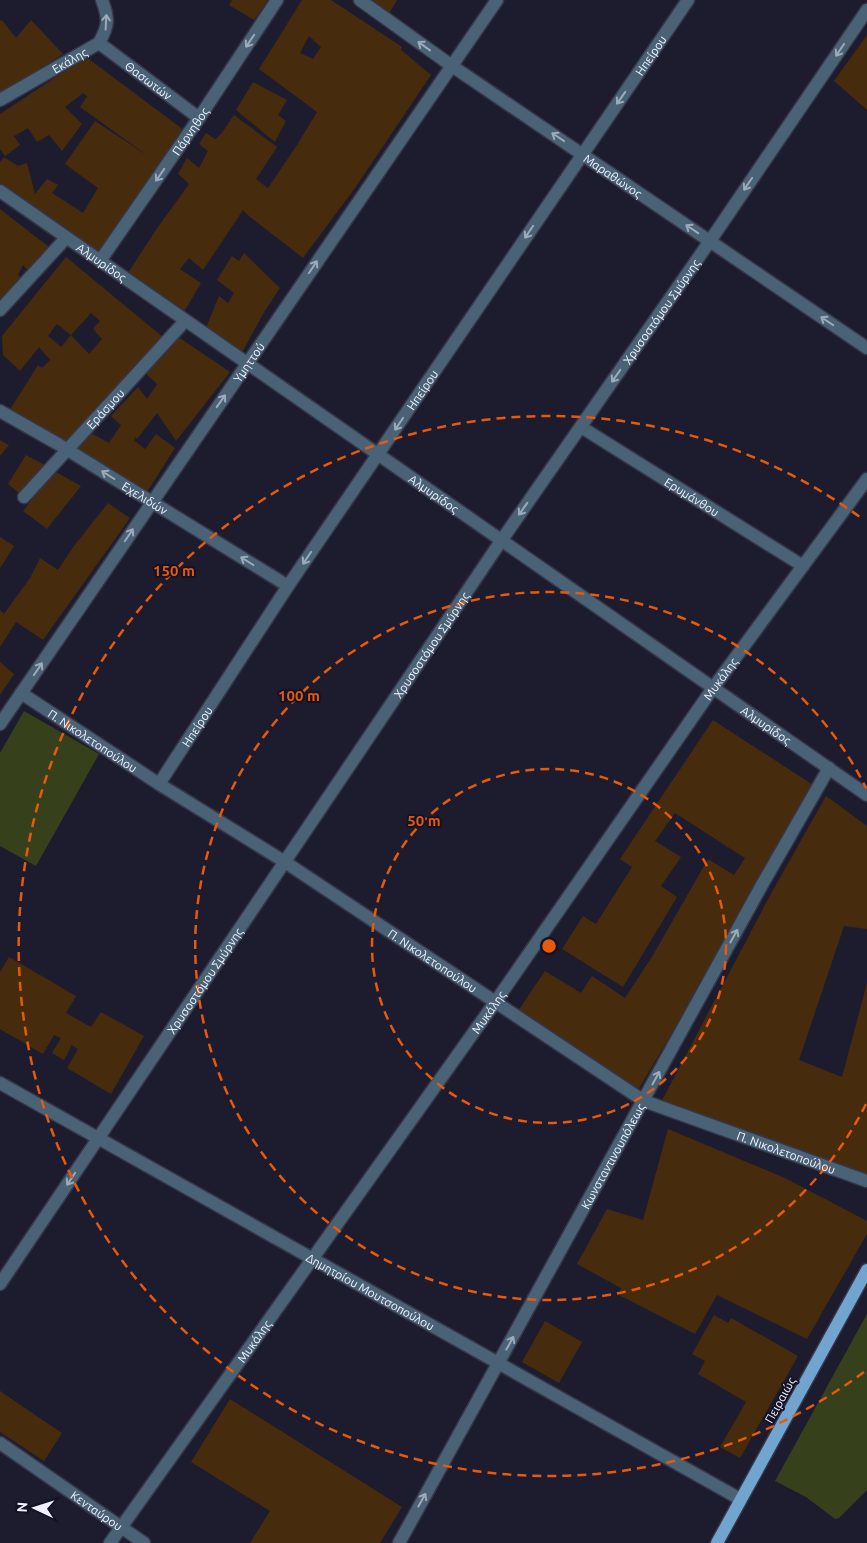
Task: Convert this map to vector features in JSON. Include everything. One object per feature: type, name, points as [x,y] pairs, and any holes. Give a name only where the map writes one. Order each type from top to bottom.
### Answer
[{"type":"main road","name":"Πειραιώς","points":[[717,1543],[867,1270]]},
{"type":"street","name":"Εκάλης","points":[[0,100],[99,43],[107,29],[107,12],[102,0]]},
{"type":"street","name":"Πάρνηθος","points":[[100,261],[199,118],[277,0]]},
{"type":"street","name":"Μαραθώνος","points":[[360,0],[452,66],[867,348]]},
{"type":"street","name":"Υμηττού","points":[[0,724],[497,0]]},
{"type":"street","name":"Ηπείρου","points":[[159,784],[288,586],[688,0]]},
{"type":"street","name":"Χρυσοστόμου Σμύρνης","points":[[0,1284],[501,540],[710,241],[867,10]]},
{"type":"street","name":"Θασωτών","points":[[99,43],[199,118]]},
{"type":"street","name":"Αλμυρίδος","points":[[0,191],[867,795]]},
{"type":"street","points":[[0,310],[66,238]]},
{"type":"street","name":"Εράσμου","points":[[24,497],[186,321]]},
{"type":"street","name":"Εχελιδών","points":[[0,411],[288,586]]},
{"type":"street","name":"Ερυμάνθου","points":[[580,427],[803,566]]},
{"type":"street","name":"Μυκάλης","points":[[110,1543],[496,1001],[713,688],[867,479]]},
{"type":"street","name":"Π. Νικολετοπούλου","points":[[21,693],[159,784],[285,862],[644,1101],[867,1181]]},
{"type":"street","name":"Κωνσταντινουπόλεως","points":[[399,1543],[828,768]]},
{"type":"street","name":"Δημητρίου Μουτσοπούλου","points":[[0,1083],[740,1499]]},
{"type":"street","name":"Κενταύρου","points":[[0,1444],[122,1526],[144,1543]]},
{"type":"green space","points":[[24,711],[99,754],[36,866],[0,846],[0,753]]},
{"type":"green space","points":[[867,1314],[867,1490],[839,1518],[835,1519],[806,1497],[775,1481]]},
{"type":"building","points":[[232,0],[268,0],[254,20],[229,5]]},
{"type":"building","points":[[302,0],[331,0],[402,47],[401,50],[431,75],[355,188],[303,258],[243,210],[203,270],[189,258],[180,269],[201,283],[184,312],[128,273],[189,184],[178,174],[187,158],[199,168],[208,151],[199,144],[206,133],[215,139],[221,134],[234,115],[277,147],[256,179],[268,188],[317,112],[259,69]],"holes":[[[309,36],[321,47],[313,59],[300,53]]]},
{"type":"building","points":[[367,0],[397,0],[388,15]]},
{"type":"building","points":[[2,20],[16,38],[31,20],[63,54],[0,94],[0,21]]},
{"type":"building","points":[[867,35],[867,110],[834,81]]},
{"type":"building","points":[[86,57],[185,131],[100,258],[0,188],[0,162],[4,157],[18,166],[27,163],[35,194],[47,179],[58,185],[52,193],[83,213],[98,188],[65,164],[95,121],[148,156],[80,107],[87,96],[83,93],[65,107],[82,124],[62,151],[49,135],[37,142],[28,128],[14,136],[20,145],[5,156],[0,149],[0,114]]},
{"type":"building","points":[[253,82],[287,100],[278,115],[286,121],[275,142],[236,110]]},
{"type":"building","points":[[0,209],[49,247],[28,270],[23,265],[18,275],[23,280],[0,303]]},
{"type":"building","points":[[244,253],[280,288],[263,314],[239,358],[205,330],[219,296],[228,303],[234,293],[217,280],[232,256],[239,261]]},
{"type":"building","points":[[66,257],[164,338],[66,445],[9,411],[38,365],[42,368],[50,360],[39,347],[20,371],[3,355],[2,336]],"holes":[[[91,313],[100,321],[93,329],[102,339],[89,354],[71,335]],[[57,324],[71,335],[61,347],[48,336]]]},
{"type":"building","points":[[177,336],[230,372],[176,441],[157,413],[137,439],[135,437],[134,443],[135,441],[145,449],[156,434],[175,448],[145,495],[75,451],[91,433],[109,443],[121,425],[111,416],[138,387],[147,399],[157,384],[146,374]]},
{"type":"building","points":[[0,440],[9,445],[0,456]]},
{"type":"building","points":[[26,455],[45,465],[20,494],[8,484]]},
{"type":"building","points":[[54,471],[81,486],[47,529],[23,511]]},
{"type":"building","points":[[108,503],[130,518],[43,640],[16,622],[0,647],[0,610],[4,614],[30,578],[40,558],[58,570],[74,546]]},
{"type":"building","points":[[0,537],[14,546],[0,568]]},
{"type":"building","points":[[0,662],[14,674],[0,695]]},
{"type":"building","points":[[713,720],[813,785],[756,889],[638,1090],[518,1011],[545,971],[581,993],[592,976],[625,998],[653,955],[708,859],[734,875],[745,858],[675,813],[655,841],[681,857],[661,886],[677,897],[623,987],[562,949],[583,916],[596,924],[632,867],[620,859]]},
{"type":"building","points":[[826,796],[867,826],[867,929],[844,926],[799,1060],[842,1077],[867,983],[867,1181],[659,1106],[773,890]]},
{"type":"building","points":[[9,957],[76,996],[66,1013],[91,1027],[101,1012],[144,1036],[111,1094],[67,1068],[78,1049],[72,1045],[64,1060],[52,1053],[61,1038],[54,1035],[43,1054],[0,1029],[0,972]]},
{"type":"building","points":[[668,1129],[785,1178],[867,1221],[867,1234],[807,1339],[717,1295],[695,1334],[619,1295],[621,1288],[577,1264],[607,1209],[643,1220]]},
{"type":"building","points":[[714,1315],[728,1323],[731,1318],[798,1356],[740,1458],[720,1447],[746,1402],[698,1374],[705,1361],[692,1354]]},
{"type":"building","points":[[545,1321],[582,1342],[559,1383],[522,1362]]},
{"type":"building","points":[[0,1391],[62,1433],[44,1461],[0,1432]]},
{"type":"building","points":[[230,1399],[402,1507],[380,1543],[250,1543],[270,1511],[191,1462]]}]
